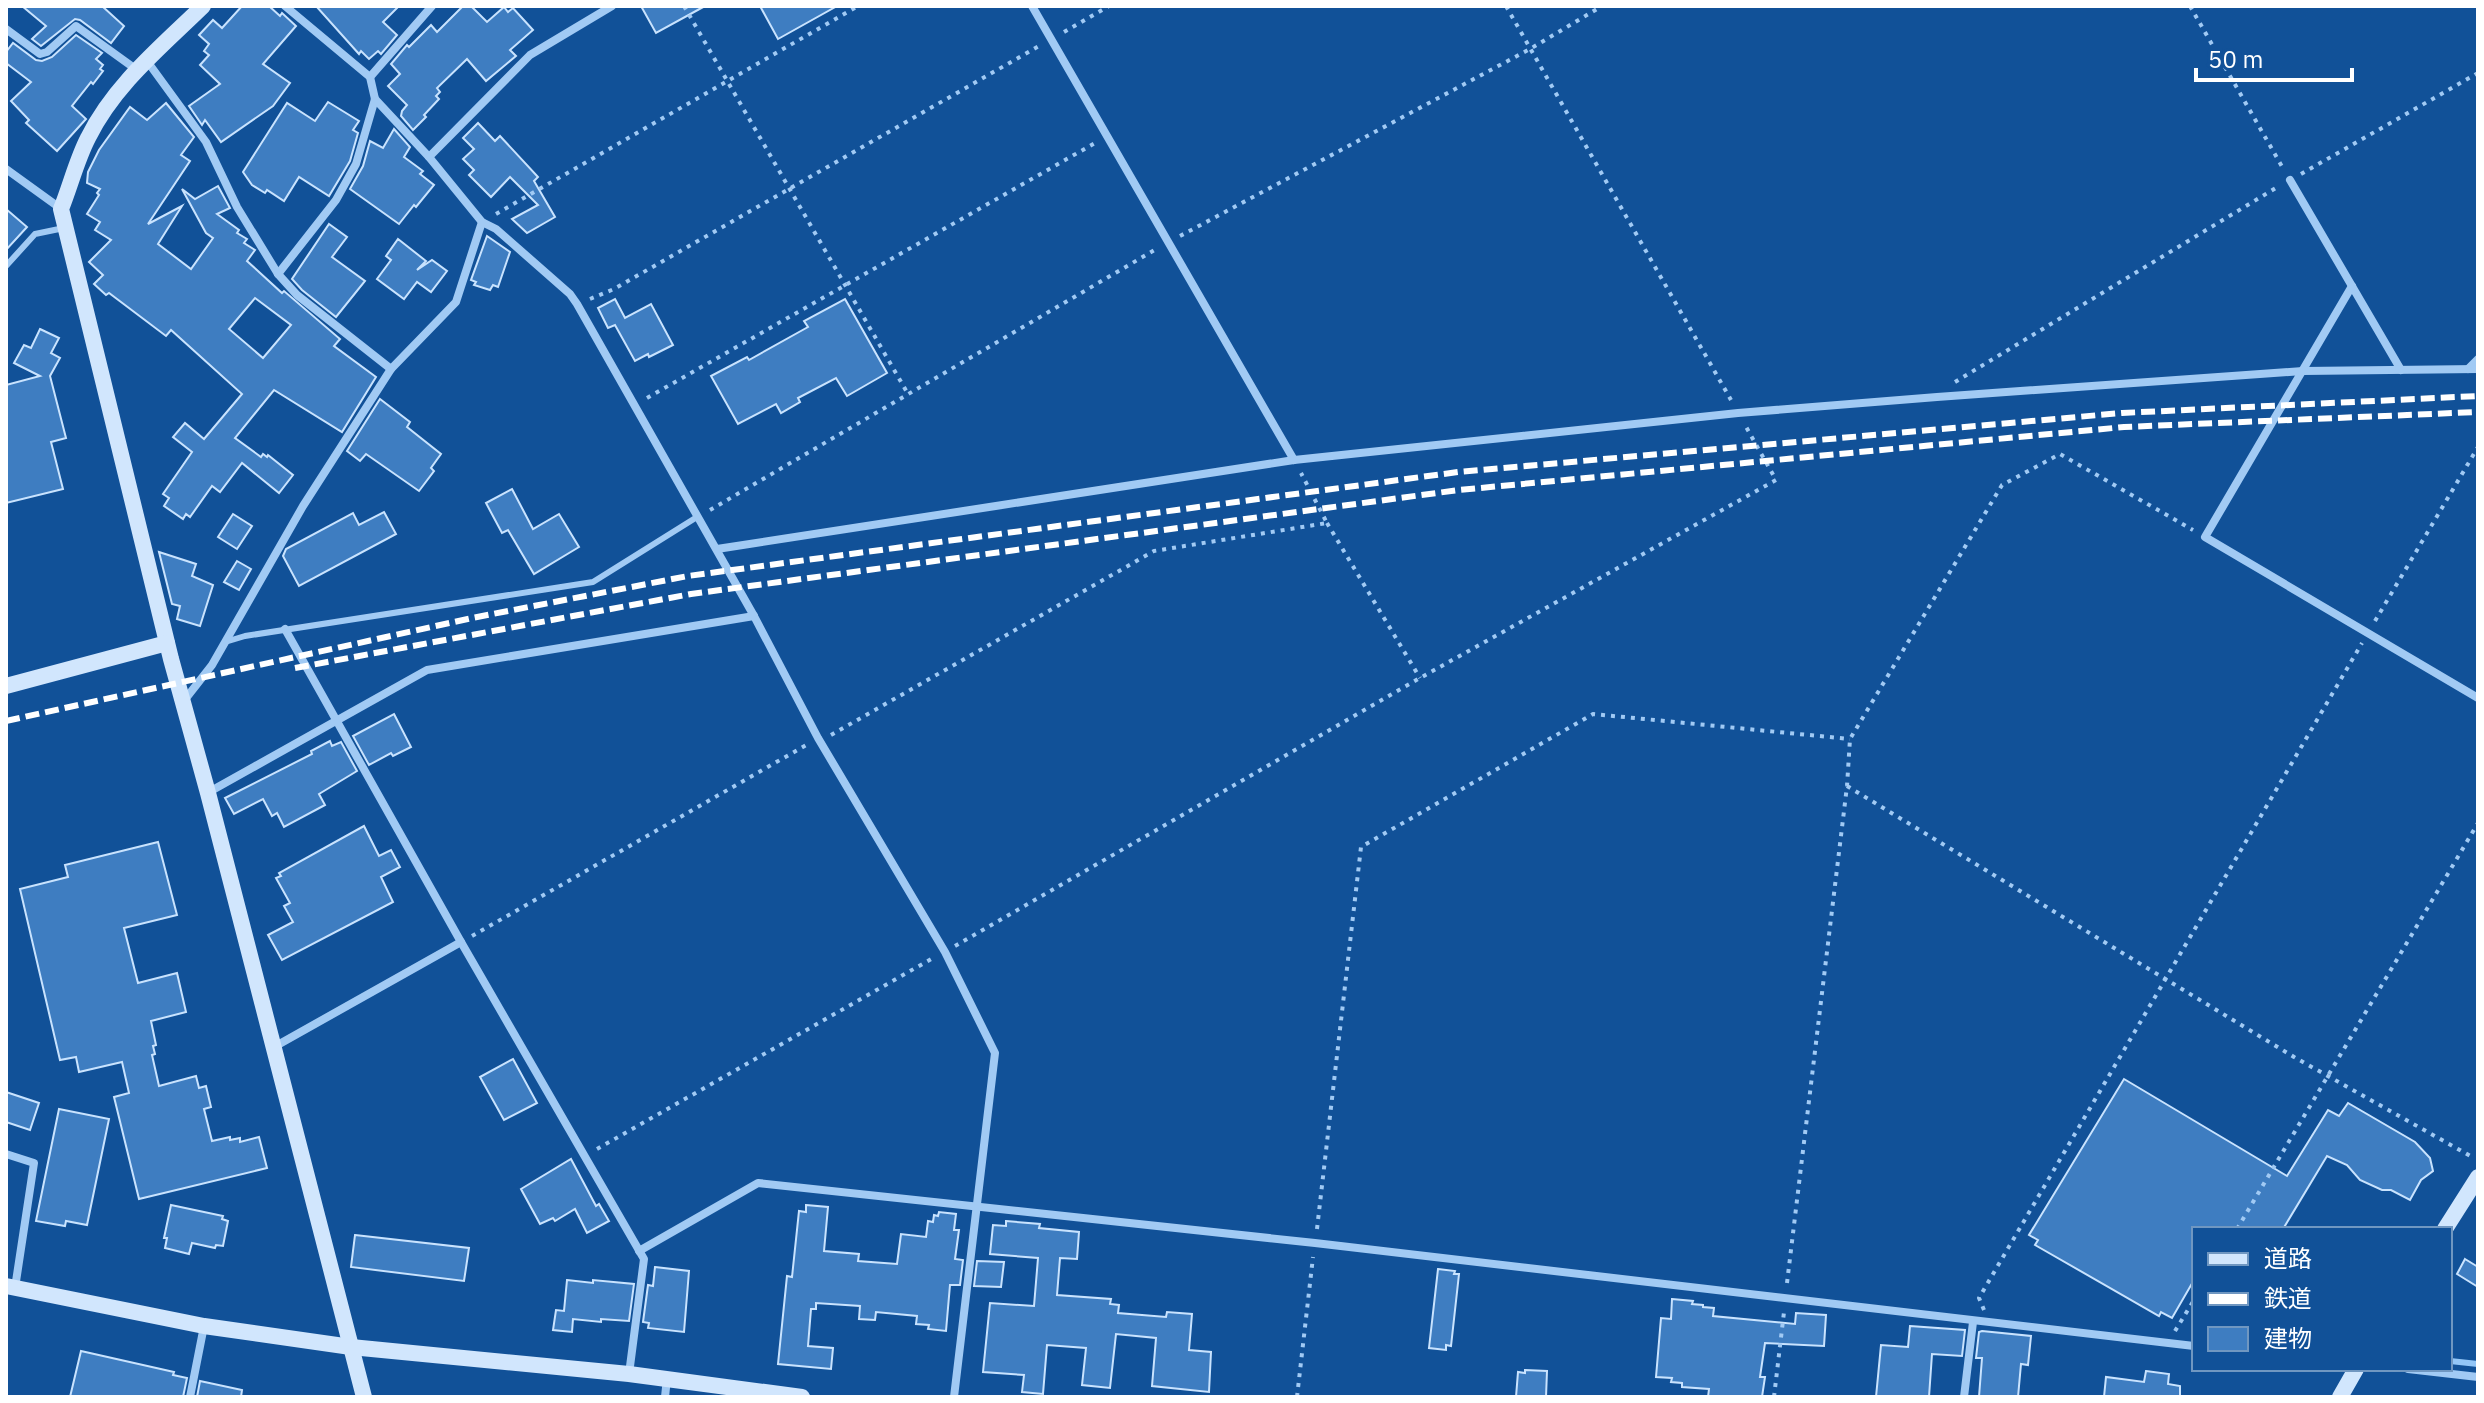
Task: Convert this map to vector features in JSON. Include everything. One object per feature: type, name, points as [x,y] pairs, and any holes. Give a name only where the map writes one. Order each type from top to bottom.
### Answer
[{"type":"street","points":[[203,6],[108,104],[87,140],[61,209],[167,643],[364,1397]]},
{"type":"street","points":[[278,274],[343,188],[356,164],[375,99],[370,77],[285,6]]},
{"type":"street","points":[[370,77],[432,6]]},
{"type":"street","points":[[429,157],[530,55],[612,6]]},
{"type":"street","points":[[1032,6],[1294,460]]},
{"type":"street","points":[[6,29],[40,54],[47,52],[76,26],[142,66],[206,142],[237,207],[278,274],[297,295],[391,369]]},
{"type":"street","points":[[375,99],[429,157],[483,223],[496,229],[517,247],[570,294],[577,304],[717,549],[818,738],[945,952],[995,1053],[954,1397]]},
{"type":"street","points":[[6,169],[61,209]]},
{"type":"street","points":[[2290,180],[2401,370]]},
{"type":"street","points":[[183,702],[212,665],[303,506],[391,369],[456,302],[483,223]]},
{"type":"street","points":[[2352,286],[2205,537],[2478,698]]},
{"type":"street","points":[[717,549],[1294,460],[1738,413],[2303,371],[2473,369],[2478,359]]},
{"type":"street","points":[[208,793],[427,670],[754,616]]},
{"type":"street","points":[[285,629],[644,1259],[629,1374]]},
{"type":"street","points":[[6,686],[167,643]]},
{"type":"street","points":[[274,1047],[461,942]]},
{"type":"street","points":[[6,1154],[34,1163],[10,1287],[204,1326],[351,1347],[667,1378],[802,1397]]},
{"type":"street","points":[[2446,1227],[2478,1177]]},
{"type":"street","points":[[639,1251],[758,1183],[1315,1243],[2192,1346]]},
{"type":"street","points":[[1964,1397],[1973,1322]]},
{"type":"street","points":[[190,1397],[204,1326]]},
{"type":"street","points":[[2340,1397],[2355,1371]]},
{"type":"street","points":[[2426,1371],[2478,1377]]},
{"type":"street","points":[[665,1397],[667,1378]]},
{"type":"lane","points":[[6,266],[35,234],[66,227]]},
{"type":"lane","points":[[225,642],[285,629],[593,582],[697,517]]},
{"type":"path","points":[[684,6],[908,394]]},
{"type":"path","points":[[483,223],[858,6]]},
{"type":"path","points":[[577,304],[614,289],[1109,6]]},
{"type":"path","points":[[584,1157],[1420,678],[1776,480],[1506,6]]},
{"type":"path","points":[[697,517],[1169,242],[1530,49],[1602,6]]},
{"type":"path","points":[[2190,6],[2290,180]]},
{"type":"path","points":[[1955,381],[2290,180],[2478,73]]},
{"type":"path","points":[[634,405],[1107,137]]},
{"type":"path","points":[[1988,1323],[1979,1298],[2478,447]]},
{"type":"path","points":[[1774,1397],[1847,786],[1850,739],[2002,485],[2060,454],[2205,537]]},
{"type":"path","points":[[1294,460],[1327,523],[1420,678]]},
{"type":"path","points":[[461,942],[1154,551],[1327,523]]},
{"type":"path","points":[[1297,1397],[1361,847],[1593,714],[1850,739]]},
{"type":"path","points":[[1847,786],[2329,1076],[2469,1157],[2478,1159]]},
{"type":"path","points":[[2238,1227],[2478,823]]},
{"type":"path","points":[[2168,1344],[2192,1303]]},
{"type":"building","points":[[22,6],[102,6],[124,26],[111,43],[75,19],[41,46],[32,39],[46,26]]},
{"type":"building","points":[[242,6],[269,6],[296,26],[263,64],[290,83],[273,106],[221,142],[205,120],[202,125],[189,106],[220,84],[200,65],[209,55],[204,51],[209,44],[199,35],[213,20],[222,28]]},
{"type":"building","points":[[316,6],[399,6],[383,22],[397,35],[381,54],[378,51],[369,59],[361,51],[359,54]]},
{"type":"building","points":[[463,6],[471,6],[487,22],[504,7],[508,12],[513,8],[533,30],[510,50],[516,56],[486,81],[467,59],[437,88],[440,92],[436,96],[439,99],[413,130],[401,116],[407,105],[388,86],[400,74],[391,64],[407,45],[409,47],[431,25],[437,32]]},
{"type":"building","points":[[641,6],[705,6],[656,33]]},
{"type":"building","points":[[760,6],[837,6],[778,39]]},
{"type":"building","points":[[76,35],[102,53],[96,59],[103,65],[100,69],[103,71],[72,106],[86,119],[57,151],[26,123],[29,120],[11,101],[31,82],[6,63],[6,52],[13,43],[42,61],[52,57]]},
{"type":"building","points":[[328,102],[359,121],[353,130],[358,133],[350,161],[329,196],[299,177],[284,201],[252,185],[243,172],[287,103],[315,121]]},
{"type":"building","points":[[166,103],[194,137],[181,155],[190,161],[148,224],[182,206],[158,244],[191,269],[213,238],[206,233],[182,189],[195,199],[218,186],[230,208],[217,214],[239,230],[237,233],[247,239],[244,243],[255,250],[247,261],[340,339],[334,346],[376,377],[342,432],[274,390],[235,438],[261,457],[268,455],[293,475],[279,493],[242,463],[220,492],[212,486],[190,517],[186,514],[183,519],[164,506],[169,498],[163,494],[192,452],[173,437],[185,423],[204,439],[242,394],[171,330],[166,336],[109,293],[106,295],[94,284],[103,275],[89,262],[111,240],[95,230],[100,222],[87,214],[100,189],[87,183],[88,172],[99,150],[130,107],[147,120]],"holes":[[[255,298],[291,325],[263,358],[229,329]]]},
{"type":"building","points":[[478,123],[495,141],[500,136],[538,177],[534,181],[555,217],[527,233],[512,219],[538,205],[510,177],[491,197],[469,175],[474,170],[463,159],[474,149],[463,138]]},
{"type":"building","points":[[394,129],[410,147],[404,157],[423,171],[420,174],[434,185],[399,224],[350,189],[363,166],[370,141],[383,148]]},
{"type":"building","points":[[6,209],[27,227],[6,250]]},
{"type":"building","points":[[329,224],[347,237],[332,257],[365,281],[336,317],[292,279]]},
{"type":"building","points":[[487,236],[510,252],[498,287],[493,285],[490,290],[474,285],[476,282],[471,280]]},
{"type":"building","points":[[398,239],[426,261],[417,270],[432,260],[447,271],[431,292],[417,282],[404,299],[377,279],[391,260],[386,256]]},
{"type":"building","points":[[615,299],[625,318],[651,304],[673,345],[635,361],[615,325],[608,328],[598,308]]},
{"type":"building","points":[[845,299],[887,373],[847,396],[836,378],[798,398],[800,402],[781,413],[776,404],[738,424],[711,376],[747,357],[749,360],[808,327],[804,321]]},
{"type":"building","points":[[40,329],[59,338],[51,353],[60,358],[50,376],[66,438],[51,442],[63,489],[6,503],[6,385],[40,376],[14,363],[24,345],[31,348]]},
{"type":"building","points":[[380,399],[410,422],[407,427],[441,454],[431,468],[434,471],[419,491],[366,454],[360,461],[347,451]]},
{"type":"building","points":[[512,489],[533,529],[559,514],[579,547],[534,574],[508,530],[502,533],[486,503]]},
{"type":"building","points":[[384,512],[396,534],[299,586],[283,556],[286,549],[353,513],[359,525]]},
{"type":"building","points":[[233,514],[252,526],[237,549],[218,537]]},
{"type":"building","points":[[159,552],[196,564],[192,576],[213,585],[200,626],[177,619],[180,606],[172,604]]},
{"type":"building","points":[[237,561],[251,569],[239,590],[224,582]]},
{"type":"building","points":[[394,714],[411,747],[369,765],[353,736]]},
{"type":"building","points":[[330,741],[332,746],[341,742],[357,771],[319,794],[325,805],[284,827],[277,813],[272,816],[263,799],[234,814],[225,798],[312,754],[311,751]]},
{"type":"building","points":[[364,826],[379,856],[391,850],[400,867],[381,877],[393,902],[282,960],[268,935],[293,922],[284,906],[290,903],[276,878],[281,876],[279,873]]},
{"type":"building","points":[[158,842],[177,915],[124,928],[138,983],[177,973],[186,1012],[151,1021],[156,1045],[153,1046],[155,1054],[152,1055],[159,1086],[196,1076],[199,1088],[206,1086],[211,1107],[204,1109],[212,1141],[230,1137],[230,1140],[240,1138],[240,1142],[259,1137],[267,1168],[139,1199],[114,1097],[129,1093],[122,1062],[79,1072],[76,1057],[60,1060],[20,889],[68,877],[65,865]]},
{"type":"building","points":[[513,1059],[537,1103],[504,1120],[480,1077]]},
{"type":"building","points":[[2124,1079],[2287,1176],[2328,1110],[2339,1116],[2348,1103],[2415,1142],[2430,1158],[2433,1171],[2421,1180],[2410,1200],[2360,1180],[2347,1165],[2327,1156],[2284,1227],[2192,1227],[2192,1283],[2172,1318],[2161,1312],[2159,1316],[2035,1245],[2038,1240],[2029,1235]]},
{"type":"building","points":[[6,1092],[39,1103],[30,1130],[6,1122]]},
{"type":"building","points":[[59,1109],[109,1119],[87,1225],[66,1221],[65,1226],[36,1221]]},
{"type":"building","points":[[571,1159],[596,1206],[599,1204],[609,1221],[587,1233],[575,1209],[555,1221],[553,1218],[540,1224],[521,1189]]},
{"type":"building","points":[[171,1205],[223,1216],[222,1219],[228,1221],[223,1246],[216,1245],[215,1248],[192,1243],[189,1254],[165,1248]]},
{"type":"building","points":[[806,1205],[828,1207],[824,1251],[859,1254],[858,1261],[897,1264],[901,1234],[926,1237],[928,1221],[933,1222],[934,1215],[938,1216],[939,1212],[956,1214],[954,1230],[959,1230],[955,1259],[963,1260],[960,1285],[950,1285],[946,1331],[916,1324],[917,1316],[876,1312],[875,1320],[859,1319],[860,1306],[816,1303],[816,1309],[811,1309],[808,1346],[833,1348],[831,1369],[778,1364],[787,1276],[792,1277],[799,1211],[806,1212]]},
{"type":"building","points":[[1006,1221],[1079,1232],[1077,1259],[1060,1258],[1057,1295],[1111,1299],[1110,1304],[1119,1305],[1118,1313],[1166,1317],[1167,1312],[1192,1314],[1189,1350],[1211,1352],[1209,1392],[1152,1386],[1156,1338],[1116,1334],[1110,1388],[1082,1385],[1086,1348],[1047,1345],[1043,1394],[1022,1392],[1024,1375],[983,1372],[990,1303],[1034,1306],[1038,1258],[990,1254],[993,1225],[1006,1226]]},
{"type":"building","points":[[355,1235],[469,1248],[464,1281],[351,1267]]},
{"type":"building","points":[[2465,1259],[2478,1267],[2478,1287],[2457,1274]]},
{"type":"building","points":[[977,1261],[1004,1262],[1001,1287],[974,1286]]},
{"type":"building","points":[[655,1267],[689,1271],[684,1332],[648,1328],[649,1323],[643,1322],[648,1285],[653,1286]]},
{"type":"building","points":[[1438,1269],[1459,1274],[1451,1346],[1446,1345],[1446,1350],[1429,1348]]},
{"type":"building","points":[[567,1280],[634,1284],[629,1321],[573,1319],[572,1332],[553,1330],[556,1310],[564,1311]]},
{"type":"building","points":[[1672,1299],[1693,1301],[1692,1304],[1714,1308],[1713,1316],[1795,1324],[1796,1313],[1826,1315],[1824,1346],[1765,1343],[1760,1377],[1765,1377],[1762,1397],[1708,1397],[1709,1389],[1682,1387],[1682,1383],[1671,1382],[1672,1378],[1656,1377],[1661,1318],[1671,1319]]},
{"type":"building","points":[[1910,1326],[1965,1330],[1962,1356],[1932,1354],[1929,1397],[1876,1397],[1881,1345],[1908,1347]]},
{"type":"building","points":[[1979,1332],[2031,1336],[2028,1365],[2021,1364],[2018,1397],[1979,1397],[1982,1358],[1976,1358]]},
{"type":"building","points":[[81,1351],[174,1372],[173,1375],[187,1378],[183,1397],[70,1397]]},
{"type":"building","points":[[1525,1370],[1547,1371],[1546,1397],[1516,1397],[1518,1372],[1525,1373]]},
{"type":"building","points":[[2146,1371],[2169,1374],[2168,1384],[2180,1386],[2180,1397],[2104,1397],[2106,1377],[2144,1382]]},
{"type":"building","points":[[200,1381],[242,1390],[241,1397],[197,1397]]},
{"type":"waterway","points":[[2452,1361],[2478,1364]]},
{"type":"railway","points":[[6,721],[472,618],[688,576],[1458,472],[2122,413],[2478,396]]},
{"type":"railway","points":[[295,668],[691,594],[1459,490],[2124,427],[2478,412]]}]
